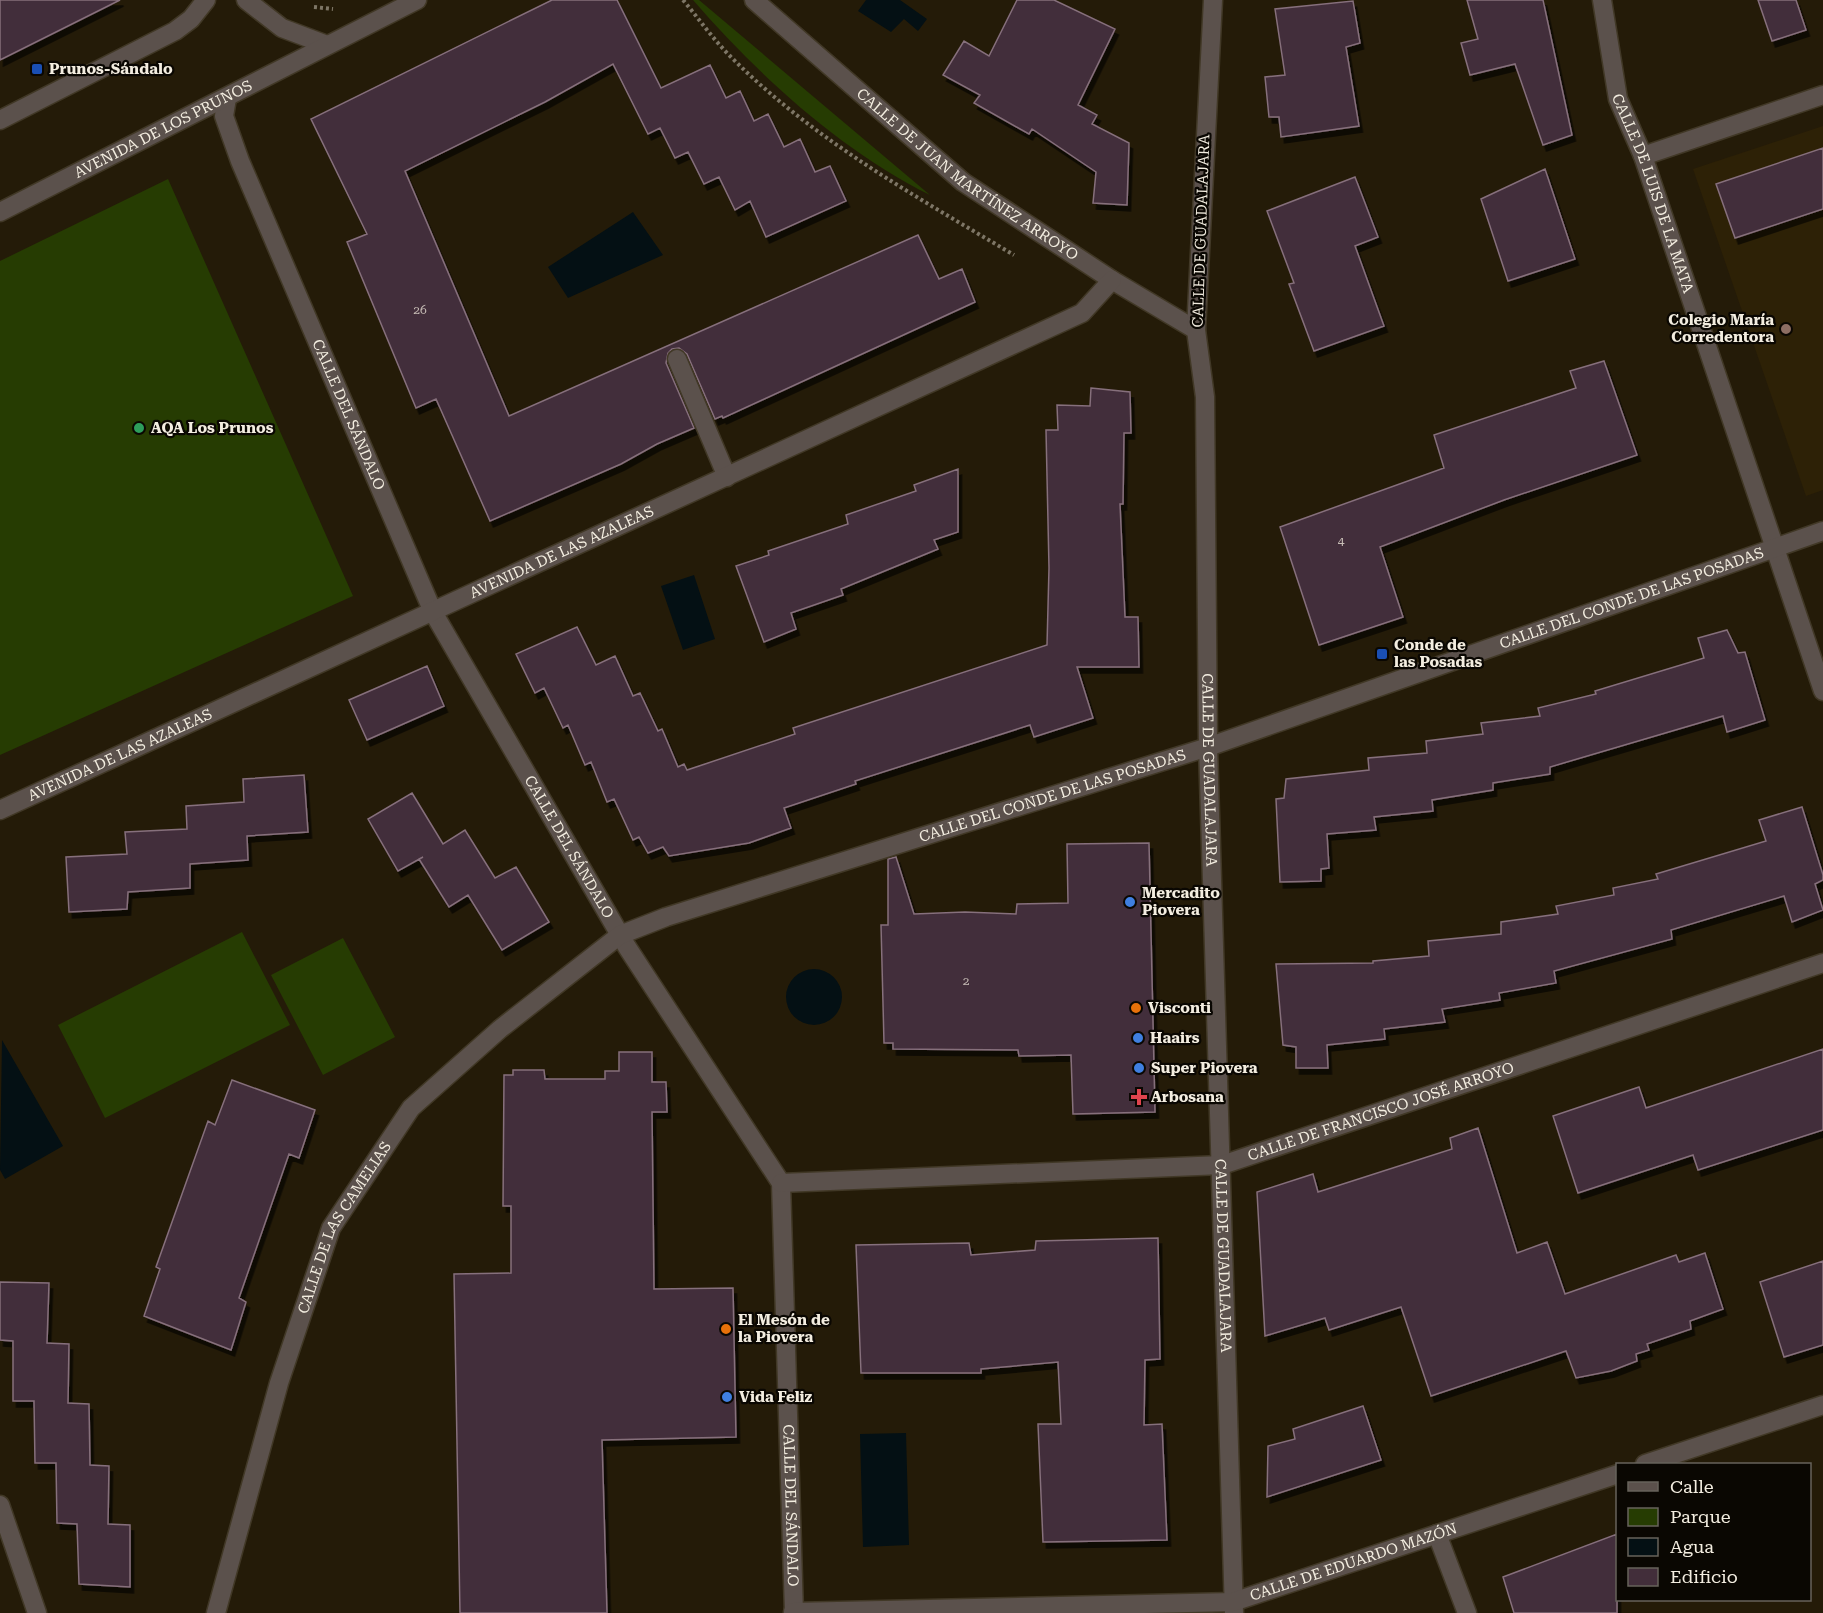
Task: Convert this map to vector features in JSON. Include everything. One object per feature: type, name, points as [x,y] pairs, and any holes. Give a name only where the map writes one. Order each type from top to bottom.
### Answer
[{"type":"street","points":[[0,120],[175,31],[191,19],[206,0]]},
{"type":"street","points":[[246,0],[282,28],[327,45]]},
{"type":"street","name":"AVENIDA DE LOS PRUNOS","points":[[0,212],[417,0]]},
{"type":"street","name":"CALLE DE JUAN MARTÍNEZ ARROYO","points":[[754,0],[963,182],[1112,280],[1196,330]]},
{"type":"street","name":"CALLE DE GUADALAJARA","points":[[1213,0],[1196,330],[1205,397],[1208,747],[1234,1607]]},
{"type":"street","name":"CALLE DE LUIS DE LA MATA","points":[[1602,0],[1618,99],[1643,156],[1823,691]]},
{"type":"street","points":[[1643,156],[1823,95]]},
{"type":"street","name":"CALLE DEL SÁNDALO","points":[[227,98],[224,116],[228,131],[433,612],[620,935],[781,1183],[794,1612]]},
{"type":"street","name":"AVENIDA DE LAS AZALEAS","points":[[0,810],[1082,313],[1112,280]]},
{"type":"street","points":[[677,359],[727,477]]},
{"type":"street","name":"CALLE DEL CONDE DE LAS POSADAS","points":[[620,935],[666,916],[1208,747],[1823,531]]},
{"type":"street","name":"CALLE DE LAS CAMELIAS","points":[[216,1613],[279,1383],[331,1228],[411,1108],[500,1029],[620,935]]},
{"type":"street","name":"CALLE DE FRANCISCO JOSÉ ARROYO","points":[[781,1183],[1222,1165],[1823,963]]},
{"type":"street","points":[[1648,1463],[1823,1405]]},
{"type":"street","name":"CALLE DE EDUARDO MAZÓN","points":[[794,1612],[1234,1607],[1437,1534],[1616,1474]]},
{"type":"street","points":[[0,1505],[37,1613]]},
{"type":"street","points":[[1437,1534],[1467,1613]]},
{"type":"path","points":[[683,0],[730,56],[812,128],[898,186],[1014,255]]},
{"type":"path","points":[[306,3],[313,7],[339,9]]},
{"type":"shaded area","name":"Colegio María Corredentora","points":[[1823,126],[1823,490],[1806,496],[1693,169]]},
{"type":"green space","points":[[693,0],[699,0],[930,195],[896,177],[864,156],[802,109],[719,29]]},
{"type":"green space","name":"AQA Los Prunos","points":[[168,179],[353,596],[0,755],[0,261]]},
{"type":"green space","points":[[242,932],[290,1025],[105,1118],[58,1025]]},
{"type":"green space","points":[[343,938],[395,1037],[323,1075],[271,975]]},
{"type":"water","points":[[866,0],[900,0],[927,19],[918,31],[904,19],[891,32],[858,11]]},
{"type":"water","points":[[633,212],[663,255],[568,298],[548,267]]},
{"type":"water","points":[[694,575],[715,639],[683,650],[661,586]]},
{"type":"water","points":[[809,969],[819,969],[834,977],[840,986],[842,997],[840,1008],[834,1017],[819,1025],[809,1025],[798,1020],[791,1013],[786,1002],[786,992],[791,981],[798,974]]},
{"type":"water","points":[[2,1040],[63,1146],[5,1179],[0,1170]]},
{"type":"water","points":[[906,1433],[909,1545],[863,1547],[860,1434]]},
{"type":"building","points":[[0,0],[120,0],[0,60]]},
{"type":"building","points":[[552,0],[617,0],[661,88],[710,65],[726,98],[740,91],[754,121],[768,114],[784,147],[800,139],[815,172],[830,166],[846,201],[766,237],[750,201],[735,210],[719,177],[704,184],[688,152],[675,158],[660,128],[648,134],[613,64],[545,102],[405,171],[509,416],[918,235],[939,279],[962,269],[975,302],[723,418],[722,416],[715,419],[687,354],[679,348],[672,349],[668,353],[666,363],[694,428],[657,444],[621,464],[490,521],[436,399],[416,408],[347,242],[367,234],[311,119]]},
{"type":"building","points":[[1017,0],[1054,0],[1115,29],[1078,105],[1097,115],[1092,124],[1129,143],[1127,205],[1093,203],[1096,172],[1032,129],[1029,134],[974,103],[980,95],[943,75],[964,41],[989,56]]},
{"type":"building","points":[[1467,0],[1543,0],[1572,135],[1543,145],[1515,64],[1470,75],[1461,43],[1478,39]]},
{"type":"building","points":[[1758,0],[1796,0],[1806,30],[1772,41]]},
{"type":"building","points":[[1353,1],[1360,43],[1346,47],[1359,126],[1281,137],[1279,117],[1269,117],[1265,77],[1285,75],[1275,9]]},
{"type":"building","points":[[1823,148],[1823,209],[1735,238],[1716,184]]},
{"type":"building","points":[[1545,169],[1575,259],[1508,281],[1481,199]]},
{"type":"building","points":[[1355,177],[1378,237],[1355,246],[1384,326],[1314,351],[1289,284],[1294,283],[1267,211]]},
{"type":"building","points":[[1604,361],[1637,455],[1504,500],[1380,547],[1403,617],[1319,645],[1280,527],[1444,468],[1434,435],[1576,388],[1570,371]]},
{"type":"building","points":[[1091,388],[1130,392],[1131,433],[1124,433],[1123,504],[1120,504],[1125,617],[1138,617],[1139,667],[1077,667],[1093,718],[1034,737],[1030,725],[855,781],[856,784],[784,808],[791,828],[749,843],[669,856],[663,847],[648,853],[639,837],[633,840],[614,799],[607,802],[591,762],[585,765],[568,725],[563,728],[544,688],[535,693],[516,654],[577,627],[596,665],[615,656],[633,696],[640,693],[658,731],[662,729],[678,767],[684,764],[687,770],[795,734],[793,728],[1047,645],[1049,568],[1046,430],[1058,430],[1057,405],[1090,406]]},
{"type":"building","points":[[958,469],[958,532],[934,540],[938,549],[841,589],[843,595],[791,613],[796,629],[764,642],[736,566],[769,555],[768,551],[848,524],[846,515],[916,491],[914,485]]},
{"type":"building","points":[[1727,630],[1738,653],[1745,652],[1765,720],[1727,732],[1723,716],[1550,767],[1550,774],[1493,783],[1493,790],[1432,800],[1433,811],[1374,817],[1376,830],[1327,834],[1329,868],[1321,869],[1321,881],[1280,882],[1276,799],[1284,798],[1286,779],[1369,770],[1368,758],[1427,753],[1426,741],[1483,734],[1481,723],[1540,716],[1538,708],[1596,694],[1595,691],[1704,658],[1698,638]]},
{"type":"building","points":[[427,666],[444,706],[367,740],[349,700]]},
{"type":"building","points":[[304,775],[308,832],[247,836],[248,860],[190,864],[190,888],[128,892],[127,909],[69,912],[66,857],[127,854],[125,832],[187,829],[186,806],[244,802],[243,779]]},
{"type":"building","points":[[412,793],[443,844],[465,830],[495,878],[516,867],[549,922],[502,950],[468,895],[449,907],[419,859],[398,871],[368,819]]},
{"type":"building","points":[[1802,807],[1823,875],[1823,880],[1815,884],[1823,910],[1792,922],[1784,896],[1671,930],[1672,939],[1554,971],[1556,983],[1499,993],[1500,1000],[1442,1009],[1445,1022],[1384,1029],[1385,1039],[1327,1045],[1328,1068],[1296,1068],[1296,1047],[1283,1045],[1276,964],[1373,963],[1373,961],[1429,956],[1428,941],[1501,934],[1501,922],[1558,914],[1556,906],[1614,895],[1613,888],[1658,879],[1656,874],[1766,841],[1759,820]]},
{"type":"building","points":[[1149,843],[1155,1112],[1073,1114],[1071,1055],[1019,1056],[1018,1050],[893,1049],[893,1043],[884,1043],[881,925],[888,925],[888,859],[896,857],[914,914],[965,912],[1016,914],[1017,904],[1068,903],[1067,844]]},
{"type":"building","points":[[1823,1049],[1823,1130],[1698,1170],[1693,1155],[1578,1193],[1553,1116],[1639,1087],[1646,1108]]},
{"type":"building","points":[[619,1052],[652,1052],[652,1082],[666,1082],[667,1112],[652,1112],[654,1289],[733,1288],[736,1437],[602,1440],[607,1613],[460,1613],[454,1274],[511,1273],[511,1206],[503,1206],[504,1075],[513,1075],[513,1070],[544,1070],[545,1079],[605,1079],[605,1071],[619,1071]]},
{"type":"building","points":[[232,1080],[315,1110],[299,1158],[289,1154],[239,1298],[246,1302],[231,1350],[144,1316],[160,1269],[156,1267],[208,1121],[215,1125]]},
{"type":"building","points":[[1478,1128],[1517,1253],[1547,1242],[1565,1294],[1676,1255],[1679,1262],[1705,1253],[1723,1309],[1690,1321],[1691,1329],[1647,1344],[1649,1350],[1636,1354],[1637,1361],[1611,1371],[1576,1378],[1566,1351],[1431,1396],[1401,1307],[1329,1330],[1325,1318],[1265,1336],[1257,1192],[1313,1174],[1318,1192],[1452,1149],[1450,1138]]},
{"type":"building","points":[[1158,1238],[1160,1359],[1145,1360],[1144,1425],[1162,1424],[1167,1540],[1043,1542],[1038,1424],[1061,1424],[1058,1362],[981,1369],[981,1373],[861,1373],[856,1245],[969,1243],[971,1255],[1035,1250],[1036,1241]]},
{"type":"building","points":[[1823,1261],[1823,1345],[1784,1357],[1760,1282]]},
{"type":"building","points":[[0,1282],[49,1283],[47,1343],[69,1344],[68,1403],[89,1404],[90,1465],[109,1466],[108,1524],[130,1525],[130,1587],[79,1584],[77,1524],[57,1523],[56,1463],[35,1463],[34,1401],[13,1401],[13,1341],[0,1340]]},
{"type":"building","points":[[1363,1406],[1381,1460],[1267,1497],[1268,1446],[1295,1439],[1293,1429]]},
{"type":"building","points":[[1616,1534],[1617,1613],[1514,1613],[1503,1577]]},
{"type":"place","name":"Prunos-Sándalo","points":[[37,69]]},
{"type":"place","name":"Colegio María Corredentora","points":[[1786,329]]},
{"type":"place","name":"AQA Los Prunos","points":[[139,428]]},
{"type":"place","name":"Conde de las Posadas","points":[[1382,654]]},
{"type":"place","name":"Mercadito Piovera","points":[[1130,902]]},
{"type":"place","name":"Visconti","points":[[1136,1008]]},
{"type":"place","name":"Haairs","points":[[1138,1038]]},
{"type":"place","name":"Super Piovera","points":[[1139,1068]]},
{"type":"place","name":"Arbosana","points":[[1139,1097]]},
{"type":"place","name":"El Mesón de la Piovera","points":[[726,1329]]},
{"type":"place","name":"Vida Feliz","points":[[727,1397]]}]
